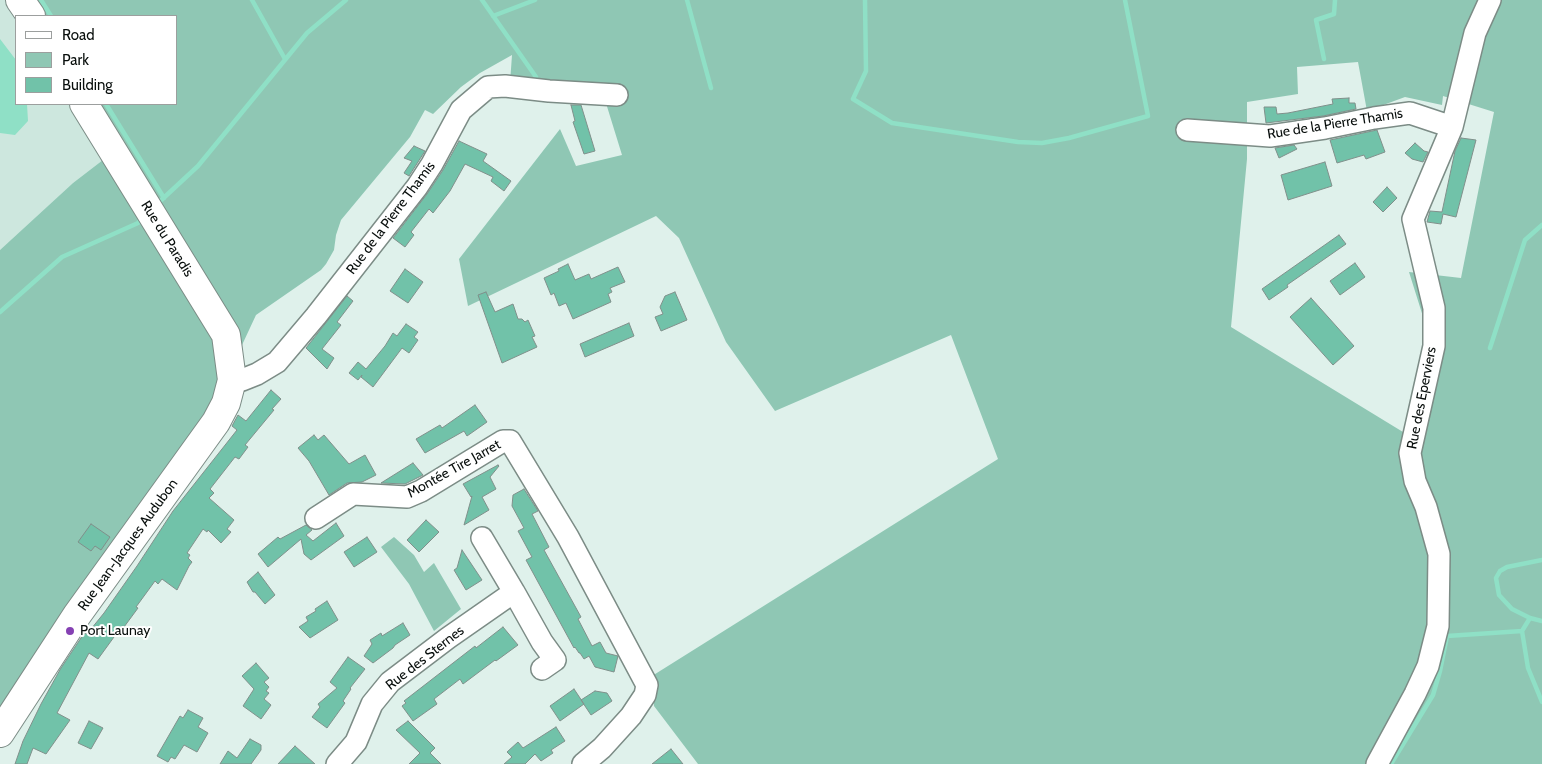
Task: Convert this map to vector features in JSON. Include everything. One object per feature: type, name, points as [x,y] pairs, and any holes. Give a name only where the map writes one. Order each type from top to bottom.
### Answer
[{"type":"main road","points":[[20,0],[29,15]]},
{"type":"main road","name":"Rue du Paradis","points":[[85,105],[226,335],[232,380]]},
{"type":"main road","name":"Rue Jean-Jacques Audubon","points":[[0,733],[77,615],[216,422],[226,403],[232,380]]},
{"type":"street","name":"Rue des Eperviers","points":[[1378,764],[1416,694],[1428,666],[1438,626],[1438,554],[1426,507],[1415,482],[1410,453],[1434,346],[1434,308],[1413,220],[1452,127],[1475,33],[1490,0]]},
{"type":"street","name":"Rue de la Pierre Thamis","points":[[232,380],[242,380],[257,374],[277,362],[316,316],[417,187],[432,164],[461,110],[488,87],[505,86],[617,95]]},
{"type":"street","name":"Rue de la Pierre Thamis","points":[[1187,130],[1270,136],[1410,113],[1452,127]]},
{"type":"street","name":"Montée Tire Jarret","points":[[316,518],[353,494],[407,497],[503,441],[510,441],[568,537],[647,685],[645,695],[631,716],[602,748],[583,764]]},
{"type":"street","points":[[482,538],[542,642],[555,660],[542,669]]},
{"type":"street","name":"Rue des Sternes","points":[[337,764],[356,742],[372,704],[390,682],[448,638],[514,592]]},
{"type":"shaded area","points":[[0,0],[35,0],[44,15],[15,15],[15,105],[101,105],[125,143],[73,183],[0,250]]},
{"type":"shaded area","points":[[0,39],[15,59],[15,105],[27,105],[28,121],[15,135],[0,133]]},
{"type":"green space","points":[[35,0],[1542,0],[1542,764],[698,764],[654,706],[652,676],[998,459],[951,335],[775,411],[726,342],[679,238],[656,216],[468,306],[459,259],[560,129],[576,166],[622,155],[601,87],[510,83],[512,55],[480,73],[461,87],[433,114],[425,110],[410,137],[341,220],[334,250],[326,264],[321,270],[256,315],[215,403],[0,718],[0,250],[73,183],[125,143],[101,105],[178,105],[178,15],[44,15]],"holes":[[[1358,62],[1367,111],[1405,97],[1442,105],[1443,96],[1494,112],[1461,278],[1409,272],[1425,323],[1428,343],[1403,432],[1231,327],[1247,159],[1247,102],[1298,94],[1297,67]]]},
{"type":"green space","points":[[394,537],[414,555],[424,572],[434,563],[461,609],[434,631],[409,584],[381,547]]},
{"type":"building","points":[[1349,98],[1349,103],[1355,103],[1356,109],[1323,116],[1266,123],[1264,107],[1276,107],[1277,114],[1288,113],[1333,104],[1332,99]]},
{"type":"building","points":[[571,105],[581,105],[595,151],[584,154],[573,122],[575,121]]},
{"type":"building","points":[[1377,130],[1385,152],[1366,159],[1364,155],[1337,163],[1330,140]]},
{"type":"building","points":[[1461,138],[1476,140],[1456,217],[1443,214],[1441,224],[1427,222],[1430,211],[1442,212],[1455,151]]},
{"type":"building","points":[[459,141],[487,154],[483,161],[511,181],[504,191],[491,181],[493,177],[465,164],[450,191],[433,213],[429,209],[411,232],[414,235],[405,247],[393,238],[427,194]]},
{"type":"building","points":[[1415,143],[1428,152],[1423,162],[1412,159],[1405,153]]},
{"type":"building","points":[[1294,145],[1297,149],[1279,158],[1275,148]]},
{"type":"building","points":[[414,146],[425,151],[409,176],[404,173],[412,161],[404,158]]},
{"type":"building","points":[[1325,162],[1332,186],[1288,200],[1281,175]]},
{"type":"building","points":[[1387,187],[1397,198],[1383,212],[1373,202]]},
{"type":"building","points":[[1339,235],[1346,244],[1287,285],[1288,287],[1269,300],[1262,289]]},
{"type":"building","points":[[1355,263],[1365,277],[1340,295],[1330,281]]},
{"type":"building","points":[[568,264],[575,280],[589,274],[591,279],[618,267],[625,282],[610,288],[612,292],[608,294],[611,302],[573,319],[566,303],[559,306],[554,293],[551,295],[544,278],[559,271],[558,269]]},
{"type":"building","points":[[405,269],[423,282],[408,303],[390,291]]},
{"type":"building","points":[[486,292],[495,312],[513,304],[518,319],[522,319],[525,322],[528,320],[535,336],[532,337],[537,347],[502,363],[478,295]]},
{"type":"building","points":[[675,292],[687,320],[661,331],[655,317],[663,314],[660,307],[665,296]]},
{"type":"building","points":[[347,296],[353,301],[337,322],[341,325],[322,349],[334,358],[327,369],[306,348]]},
{"type":"building","points":[[1311,298],[1354,346],[1333,365],[1290,317]]},
{"type":"building","points":[[629,323],[634,336],[585,357],[580,344]]},
{"type":"building","points":[[406,324],[418,332],[414,337],[418,340],[409,353],[402,348],[373,387],[361,377],[362,375],[358,380],[349,373],[358,362],[366,369],[393,333],[397,336]]},
{"type":"building","points":[[271,390],[281,399],[245,445],[248,447],[239,459],[235,457],[210,489],[214,493],[209,498],[234,520],[227,529],[231,532],[221,543],[208,530],[207,532],[203,529],[187,553],[190,555],[188,558],[192,562],[177,590],[162,579],[158,584],[155,581],[136,607],[138,608],[98,659],[89,653],[57,713],[70,720],[46,754],[33,748],[27,764],[15,764],[23,741],[41,704],[61,668],[81,638],[85,633],[87,634],[104,613],[173,511],[237,430],[232,426],[238,415],[246,421]]},
{"type":"building","points":[[475,405],[487,422],[467,436],[464,431],[425,453],[416,439],[440,425],[442,428]]},
{"type":"building","points":[[314,435],[318,440],[324,435],[349,464],[365,455],[376,475],[362,482],[347,483],[329,495],[309,461],[298,448]]},
{"type":"building","points":[[413,463],[423,475],[405,484],[381,483]]},
{"type":"building","points":[[498,465],[490,477],[496,489],[482,497],[489,510],[464,525],[472,496],[463,484]]},
{"type":"building","points":[[524,489],[538,511],[532,514],[549,547],[544,550],[581,617],[578,619],[592,646],[600,642],[606,653],[618,656],[614,672],[595,667],[589,656],[584,659],[574,648],[526,560],[532,557],[518,531],[524,528],[512,506],[513,495]]},
{"type":"building","points":[[426,520],[439,532],[419,552],[407,540]]},
{"type":"building","points":[[336,523],[344,536],[311,560],[304,554],[301,539],[268,567],[258,554],[278,537],[280,539],[306,525],[312,530],[306,535],[313,541]]},
{"type":"building","points":[[91,524],[110,537],[101,550],[95,546],[91,551],[78,542]]},
{"type":"building","points":[[367,537],[377,552],[354,567],[344,552]]},
{"type":"building","points":[[462,550],[482,580],[466,590],[454,570],[457,568]]},
{"type":"building","points":[[258,572],[275,595],[265,604],[253,592],[247,582]]},
{"type":"building","points":[[327,601],[338,620],[310,638],[299,627],[308,621],[306,617]]},
{"type":"building","points":[[403,623],[410,635],[373,663],[364,656],[372,644],[370,640],[381,633],[382,636]]},
{"type":"building","points":[[503,627],[518,645],[463,684],[460,679],[434,699],[437,704],[413,721],[402,706],[406,703],[404,701],[475,646],[476,648]]},
{"type":"building","points":[[348,657],[365,669],[350,688],[343,701],[345,703],[327,728],[312,717],[320,707],[318,704],[337,688],[330,682]]},
{"type":"building","points":[[256,663],[269,678],[264,682],[269,687],[266,691],[269,693],[264,699],[271,705],[261,719],[243,706],[254,689],[242,676]]},
{"type":"building","points":[[574,689],[584,704],[560,721],[550,706]]},
{"type":"building","points":[[595,691],[607,693],[612,701],[591,715],[581,700]]},
{"type":"building","points":[[188,710],[203,718],[198,727],[208,733],[197,752],[184,745],[175,759],[171,757],[168,762],[157,756],[180,716],[183,718]]},
{"type":"building","points":[[89,721],[103,728],[91,749],[78,743]]},
{"type":"building","points":[[408,721],[435,748],[430,753],[441,764],[409,764],[420,753],[396,730]]},
{"type":"building","points":[[556,727],[565,741],[551,750],[553,753],[541,761],[535,754],[525,764],[504,764],[512,757],[507,752],[518,742],[523,748]]},
{"type":"building","points":[[250,739],[261,745],[261,750],[251,764],[220,764],[228,751],[237,758]]},
{"type":"building","points":[[295,746],[315,764],[278,764]]},
{"type":"building","points":[[671,749],[683,764],[652,764]]},
{"type":"waterway","points":[[41,0],[50,15]]},
{"type":"waterway","points":[[252,0],[285,59]]},
{"type":"waterway","points":[[156,205],[198,166],[307,33],[346,0]]},
{"type":"waterway","points":[[482,0],[536,77]]},
{"type":"waterway","points":[[493,16],[535,0]]},
{"type":"waterway","points":[[687,0],[711,88]]},
{"type":"waterway","points":[[865,0],[866,71],[853,99],[892,123],[1018,142],[1042,143],[1069,138],[1148,116],[1125,0]]},
{"type":"waterway","points":[[1324,59],[1316,20],[1334,14],[1335,0]]},
{"type":"waterway","points":[[107,105],[164,198]]},
{"type":"waterway","points":[[0,312],[62,257],[138,223],[143,217]]},
{"type":"waterway","points":[[1490,348],[1525,240],[1542,225]]},
{"type":"waterway","points":[[1542,560],[1507,567],[1500,571],[1496,578],[1499,595],[1512,609],[1530,618],[1542,621]]},
{"type":"waterway","points":[[1391,764],[1433,695],[1447,636],[1522,631],[1530,618]]},
{"type":"waterway","points":[[1522,631],[1528,668],[1542,702]]},
{"type":"place","name":"Port Launay","points":[[70,631]]}]
